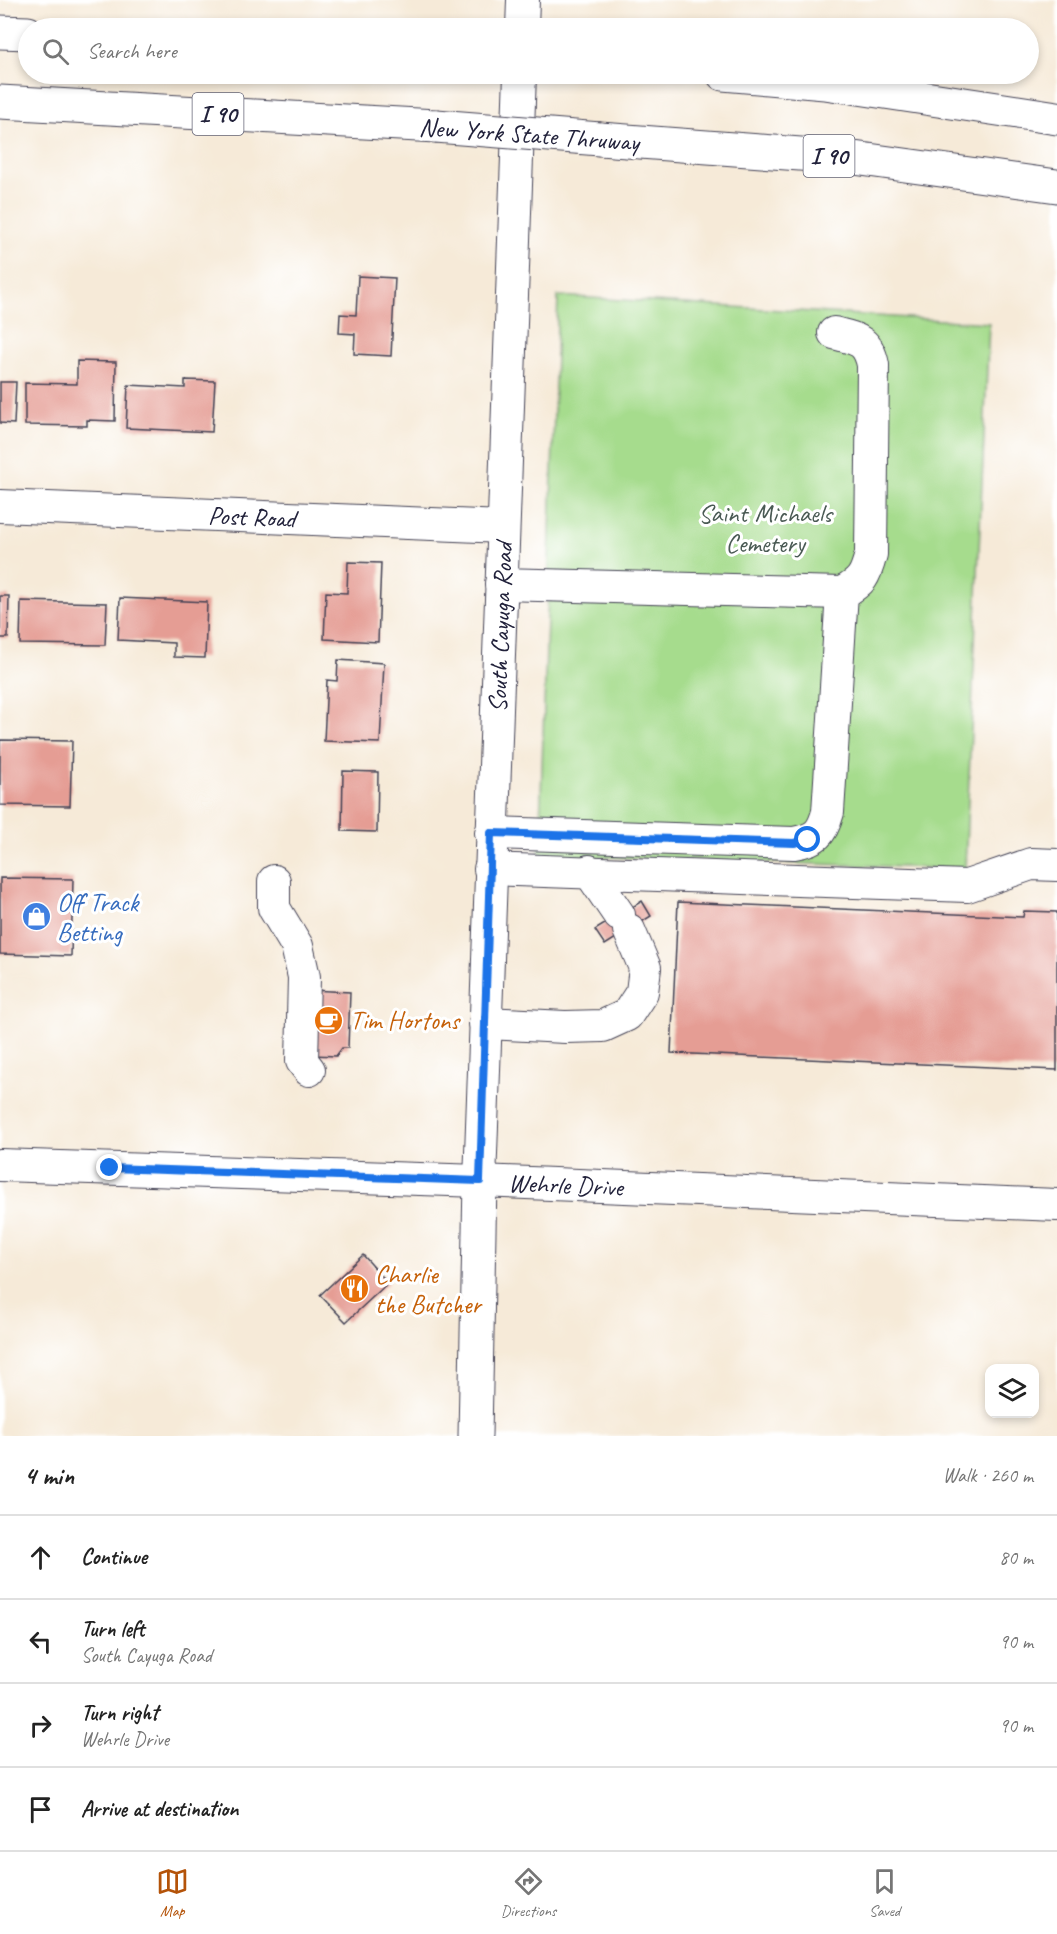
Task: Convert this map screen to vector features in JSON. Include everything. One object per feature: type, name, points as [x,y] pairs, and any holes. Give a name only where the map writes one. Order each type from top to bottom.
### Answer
[{"type":"main road","points":[[0,32],[18,33]]},
{"type":"main road","points":[[832,84],[1057,118]]},
{"type":"main road","name":"New York State Thruway","points":[[0,102],[436,126],[854,158],[1057,186]]},
{"type":"main road","points":[[475,1436],[480,1181]]},
{"type":"street","points":[[522,18],[523,0]]},
{"type":"street","name":"South Cayuga Road","points":[[480,1181],[520,84]]},
{"type":"street","points":[[501,584],[842,594],[854,586],[865,574],[871,555],[873,366],[870,353],[864,343],[834,333]]},
{"type":"street","name":"Post Road","points":[[0,506],[503,527]]},
{"type":"street","points":[[491,833],[794,843],[808,840],[819,834],[825,825],[828,812],[842,594]]},
{"type":"street","points":[[490,869],[967,886],[1031,864],[1057,865]]},
{"type":"street","points":[[485,1023],[565,1027],[603,1026],[627,1015],[642,993],[645,968],[624,922],[589,871]]},
{"type":"street","points":[[274,881],[274,908],[297,946],[303,977],[302,1061],[309,1070]]},
{"type":"street","name":"Wehrle Drive","points":[[0,1164],[1057,1205]]},
{"type":"green space","name":"Saint Michaels Cemetery","points":[[558,296],[989,323],[965,869],[539,855]]},
{"type":"building","points":[[358,276],[395,278],[391,356],[354,354],[355,334],[339,333],[340,314],[356,315]]},
{"type":"building","points":[[77,361],[116,362],[115,421],[87,420],[87,426],[25,425],[25,383],[77,384]]},
{"type":"building","points":[[185,380],[215,381],[212,432],[126,428],[128,385],[185,388]]},
{"type":"building","points":[[0,382],[16,382],[14,424],[0,423]]},
{"type":"building","points":[[348,562],[381,563],[378,642],[324,639],[326,592],[347,593]]},
{"type":"building","points":[[0,596],[9,596],[8,638],[0,638]]},
{"type":"building","points":[[120,598],[207,602],[205,658],[174,657],[174,643],[118,640]]},
{"type":"building","points":[[21,601],[107,603],[105,645],[20,644]]},
{"type":"building","points":[[338,660],[384,663],[380,743],[324,741],[327,680],[337,681]]},
{"type":"building","points":[[0,740],[72,741],[70,806],[0,805]]},
{"type":"building","points":[[343,771],[378,772],[377,832],[342,831]]},
{"type":"building","name":"Off Track Betting","points":[[0,878],[73,879],[71,956],[0,954]]},
{"type":"building","points":[[642,901],[651,916],[605,945],[595,930]]},
{"type":"building","points":[[678,902],[1023,917],[1024,911],[1057,912],[1057,1070],[671,1053]]},
{"type":"building","name":"Tim Hortons","points":[[310,990],[350,992],[348,1048],[342,1048],[336,1056],[313,1055]]},
{"type":"building","name":"Charlie the Butcher","points":[[363,1255],[388,1283],[346,1322],[320,1295]]},
{"type":"place","name":"Off Track Betting","points":[[36,917]]},
{"type":"place","name":"Tim Hortons","points":[[329,1020]]},
{"type":"place","name":"Charlie the Butcher","points":[[354,1289]]},
{"type":"route","points":[[110,1168],[480,1181],[491,833],[794,843],[808,840]]}]
